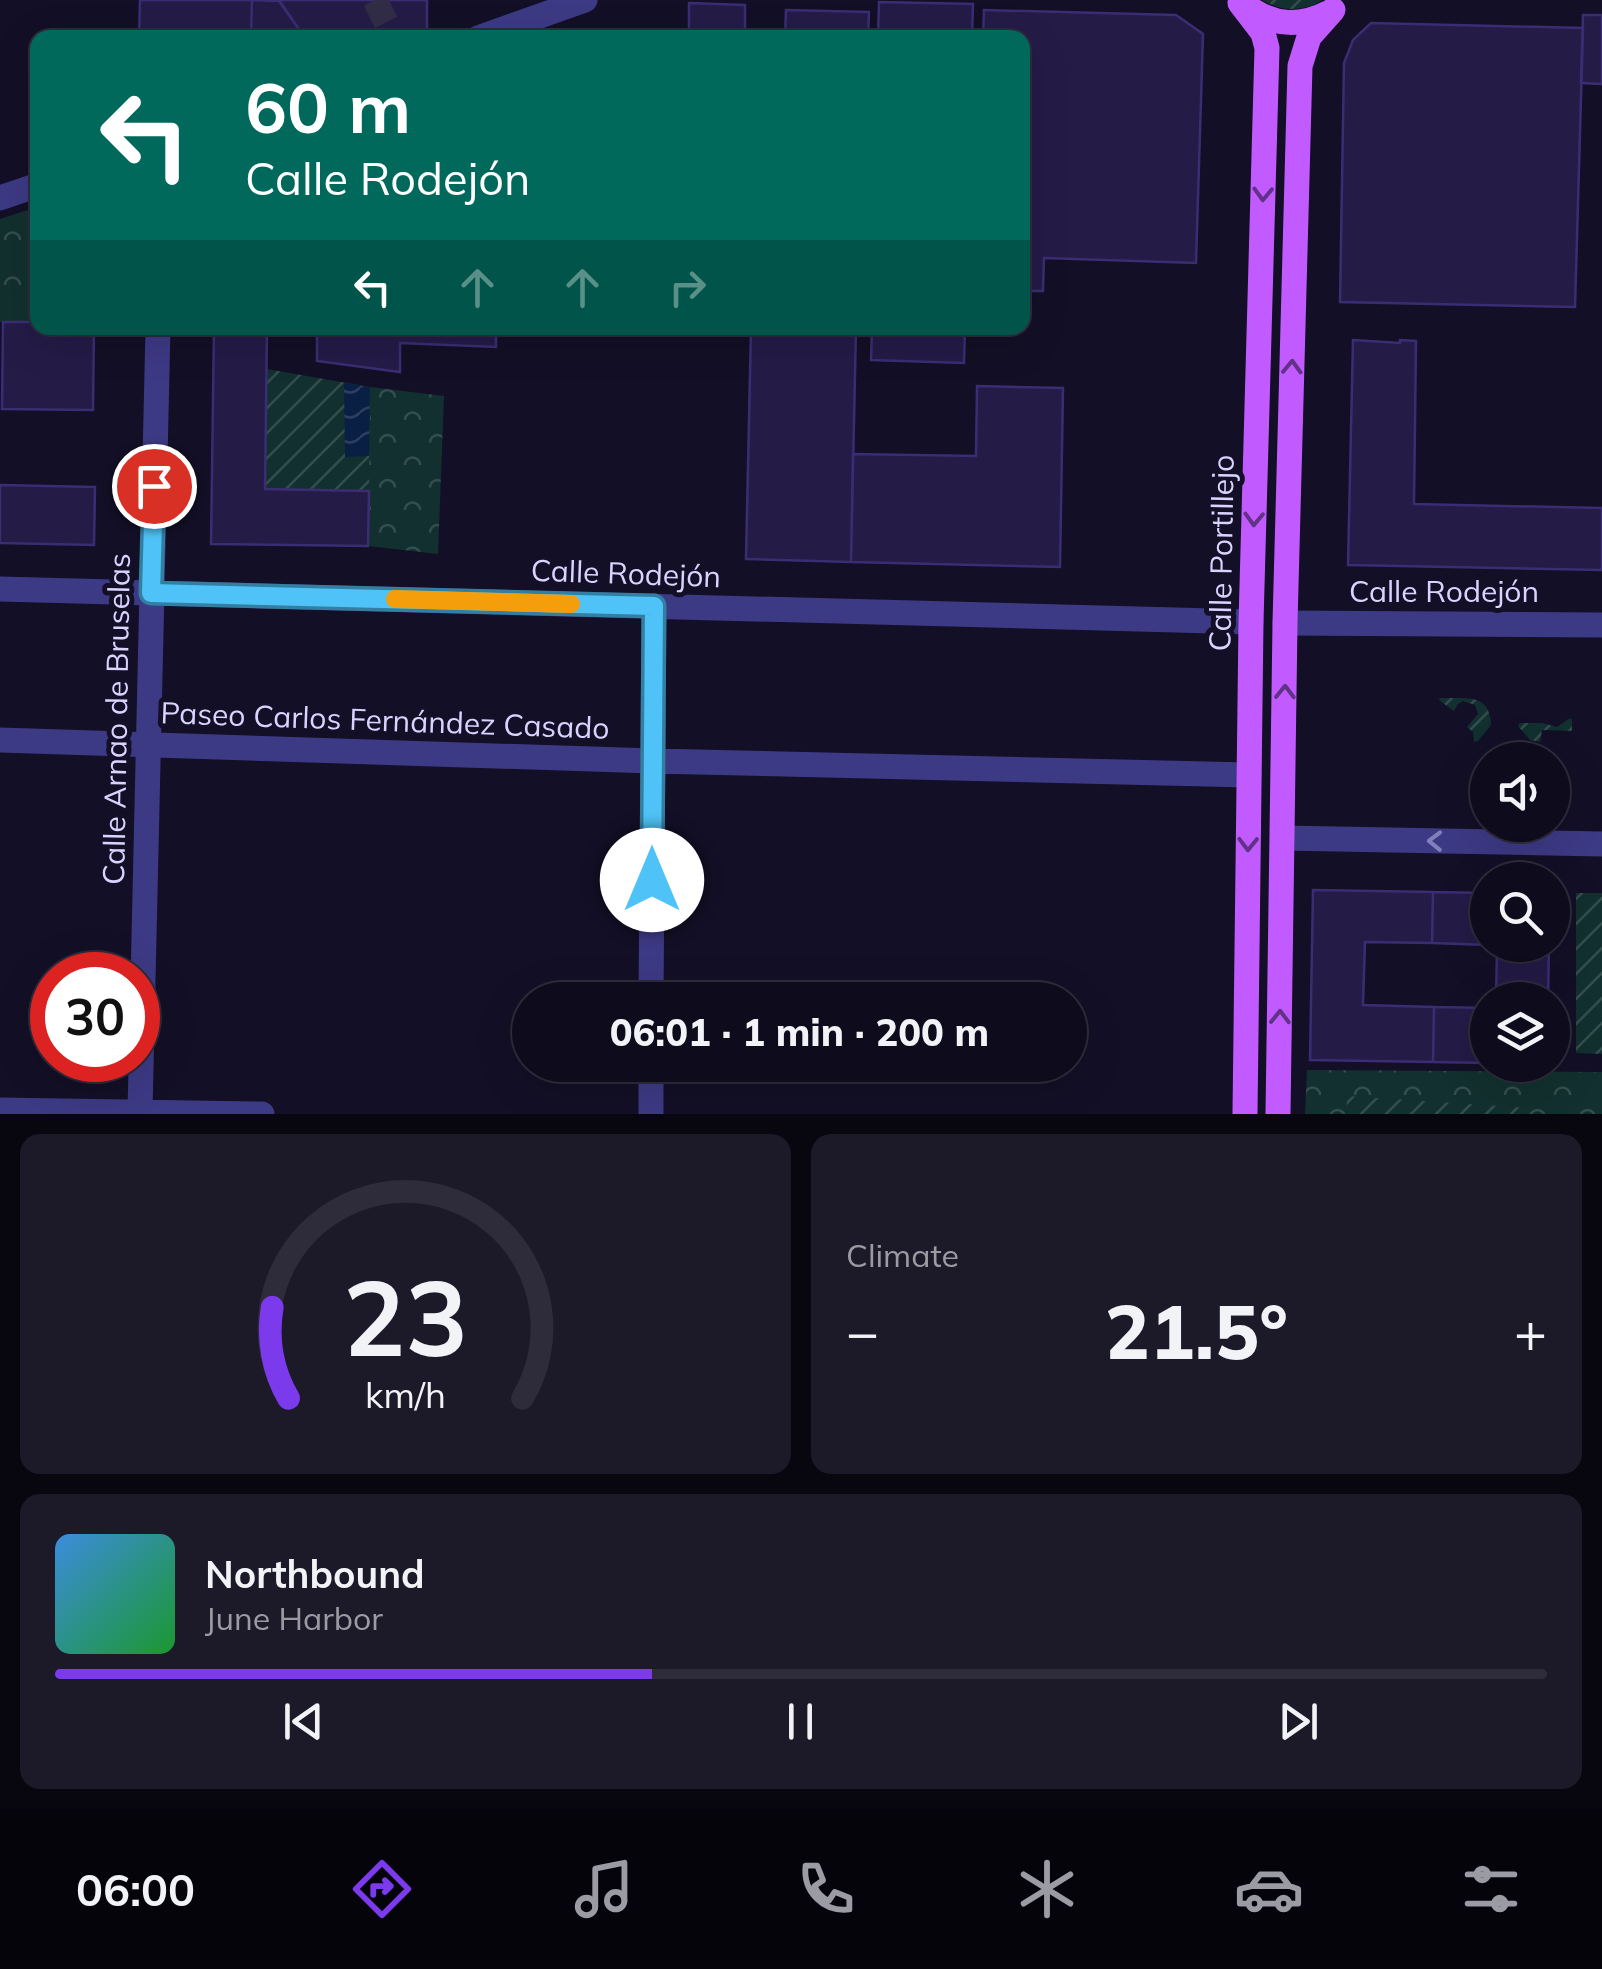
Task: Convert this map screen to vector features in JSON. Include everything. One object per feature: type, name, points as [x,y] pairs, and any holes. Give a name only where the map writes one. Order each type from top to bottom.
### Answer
[{"type":"main road","points":[[1239,1],[1264,19],[1288,24],[1311,21],[1338,5]]},
{"type":"main road","name":"Calle Portillejo","points":[[1239,1],[1263,33],[1267,48],[1251,622],[1245,1114]]},
{"type":"main road","points":[[1278,1114],[1285,623],[1300,66],[1309,36],[1338,5]]},
{"type":"street","points":[[500,30],[584,0]]},
{"type":"street","points":[[0,198],[30,188]]},
{"type":"street","name":"Calle Arnao de Bruselas","points":[[140,1112],[158,335]]},
{"type":"street","name":"Calle Rodejón","points":[[0,589],[1251,622]]},
{"type":"street","points":[[651,982],[654,606]]},
{"type":"street","name":"Calle Rodejón","points":[[1285,623],[1602,625]]},
{"type":"street","name":"Paseo Carlos Fernández Casado","points":[[0,740],[1249,776]]},
{"type":"street","points":[[1283,838],[1602,844]]},
{"type":"street","points":[[651,1082],[651,1114]]},
{"type":"street","points":[[0,1110],[262,1114]]},
{"type":"green space","points":[[1262,0],[1323,0],[1292,9]]},
{"type":"green space","points":[[30,209],[30,322],[0,322],[0,219]]},
{"type":"green space","points":[[267,369],[370,387],[369,491],[265,489]]},
{"type":"green space","points":[[370,387],[444,396],[438,554],[368,546]]},
{"type":"green space","points":[[1439,698],[1467,698],[1481,702],[1490,714],[1491,725],[1474,742],[1473,732],[1467,727],[1478,714],[1475,705],[1463,701],[1454,711]]},
{"type":"green space","points":[[1572,720],[1572,731],[1542,730],[1540,742],[1530,740],[1518,726],[1543,723],[1557,727]]},
{"type":"green space","points":[[1576,893],[1602,893],[1602,1054],[1576,1053]]},
{"type":"green space","points":[[1307,1070],[1470,1071],[1470,1082],[1570,1082],[1570,1072],[1602,1072],[1602,1114],[1305,1114]]},
{"type":"green space","points":[[1347,1096],[1531,1108],[1526,1114],[1346,1114]]},
{"type":"water","points":[[344,383],[370,387],[369,456],[345,457]]},
{"type":"building","points":[[140,0],[252,0],[251,30],[139,30]]},
{"type":"building","points":[[252,0],[279,1],[299,30],[251,30]]},
{"type":"building","points":[[279,0],[427,0],[427,30],[300,30]]},
{"type":"building","points":[[879,2],[973,4],[972,30],[878,30]]},
{"type":"building","points":[[689,3],[745,5],[745,30],[689,30]]},
{"type":"building","points":[[786,10],[869,12],[868,30],[785,30]]},
{"type":"building","points":[[984,10],[1176,15],[1203,34],[1196,263],[1044,258],[1043,291],[1030,291],[1030,30],[983,30]]},
{"type":"building","points":[[1583,15],[1602,15],[1602,84],[1581,83]]},
{"type":"building","points":[[1371,23],[1583,28],[1575,307],[1340,302],[1344,63],[1353,40]]},
{"type":"building","points":[[3,322],[30,322],[30,335],[94,335],[93,410],[2,409]]},
{"type":"building","points":[[214,335],[267,335],[265,489],[369,491],[368,546],[211,544]]},
{"type":"building","points":[[317,335],[496,335],[496,347],[400,343],[400,372],[317,361]]},
{"type":"building","points":[[751,335],[856,335],[851,562],[746,559]]},
{"type":"building","points":[[872,335],[965,335],[964,363],[871,360]]},
{"type":"building","points":[[1353,340],[1416,341],[1414,504],[1602,508],[1602,570],[1348,565]]},
{"type":"building","points":[[977,386],[1063,388],[1060,567],[851,562],[853,454],[976,456]]},
{"type":"building","points":[[0,485],[95,487],[94,545],[0,543]]},
{"type":"building","points":[[1313,890],[1433,892],[1432,943],[1365,942],[1363,1005],[1434,1007],[1433,1062],[1310,1060]]},
{"type":"building","points":[[1433,892],[1470,893],[1470,944],[1432,943]]},
{"type":"building","points":[[1497,962],[1549,962],[1548,982],[1496,982]]},
{"type":"building","points":[[1434,1007],[1470,1008],[1470,1063],[1433,1062]]},
{"type":"tunnel","points":[[375,0],[390,30]]},
{"type":"slow traffic","points":[[395,599],[571,604]]},
{"type":"route","points":[[154,486],[151,593],[654,606],[652,880]]}]
